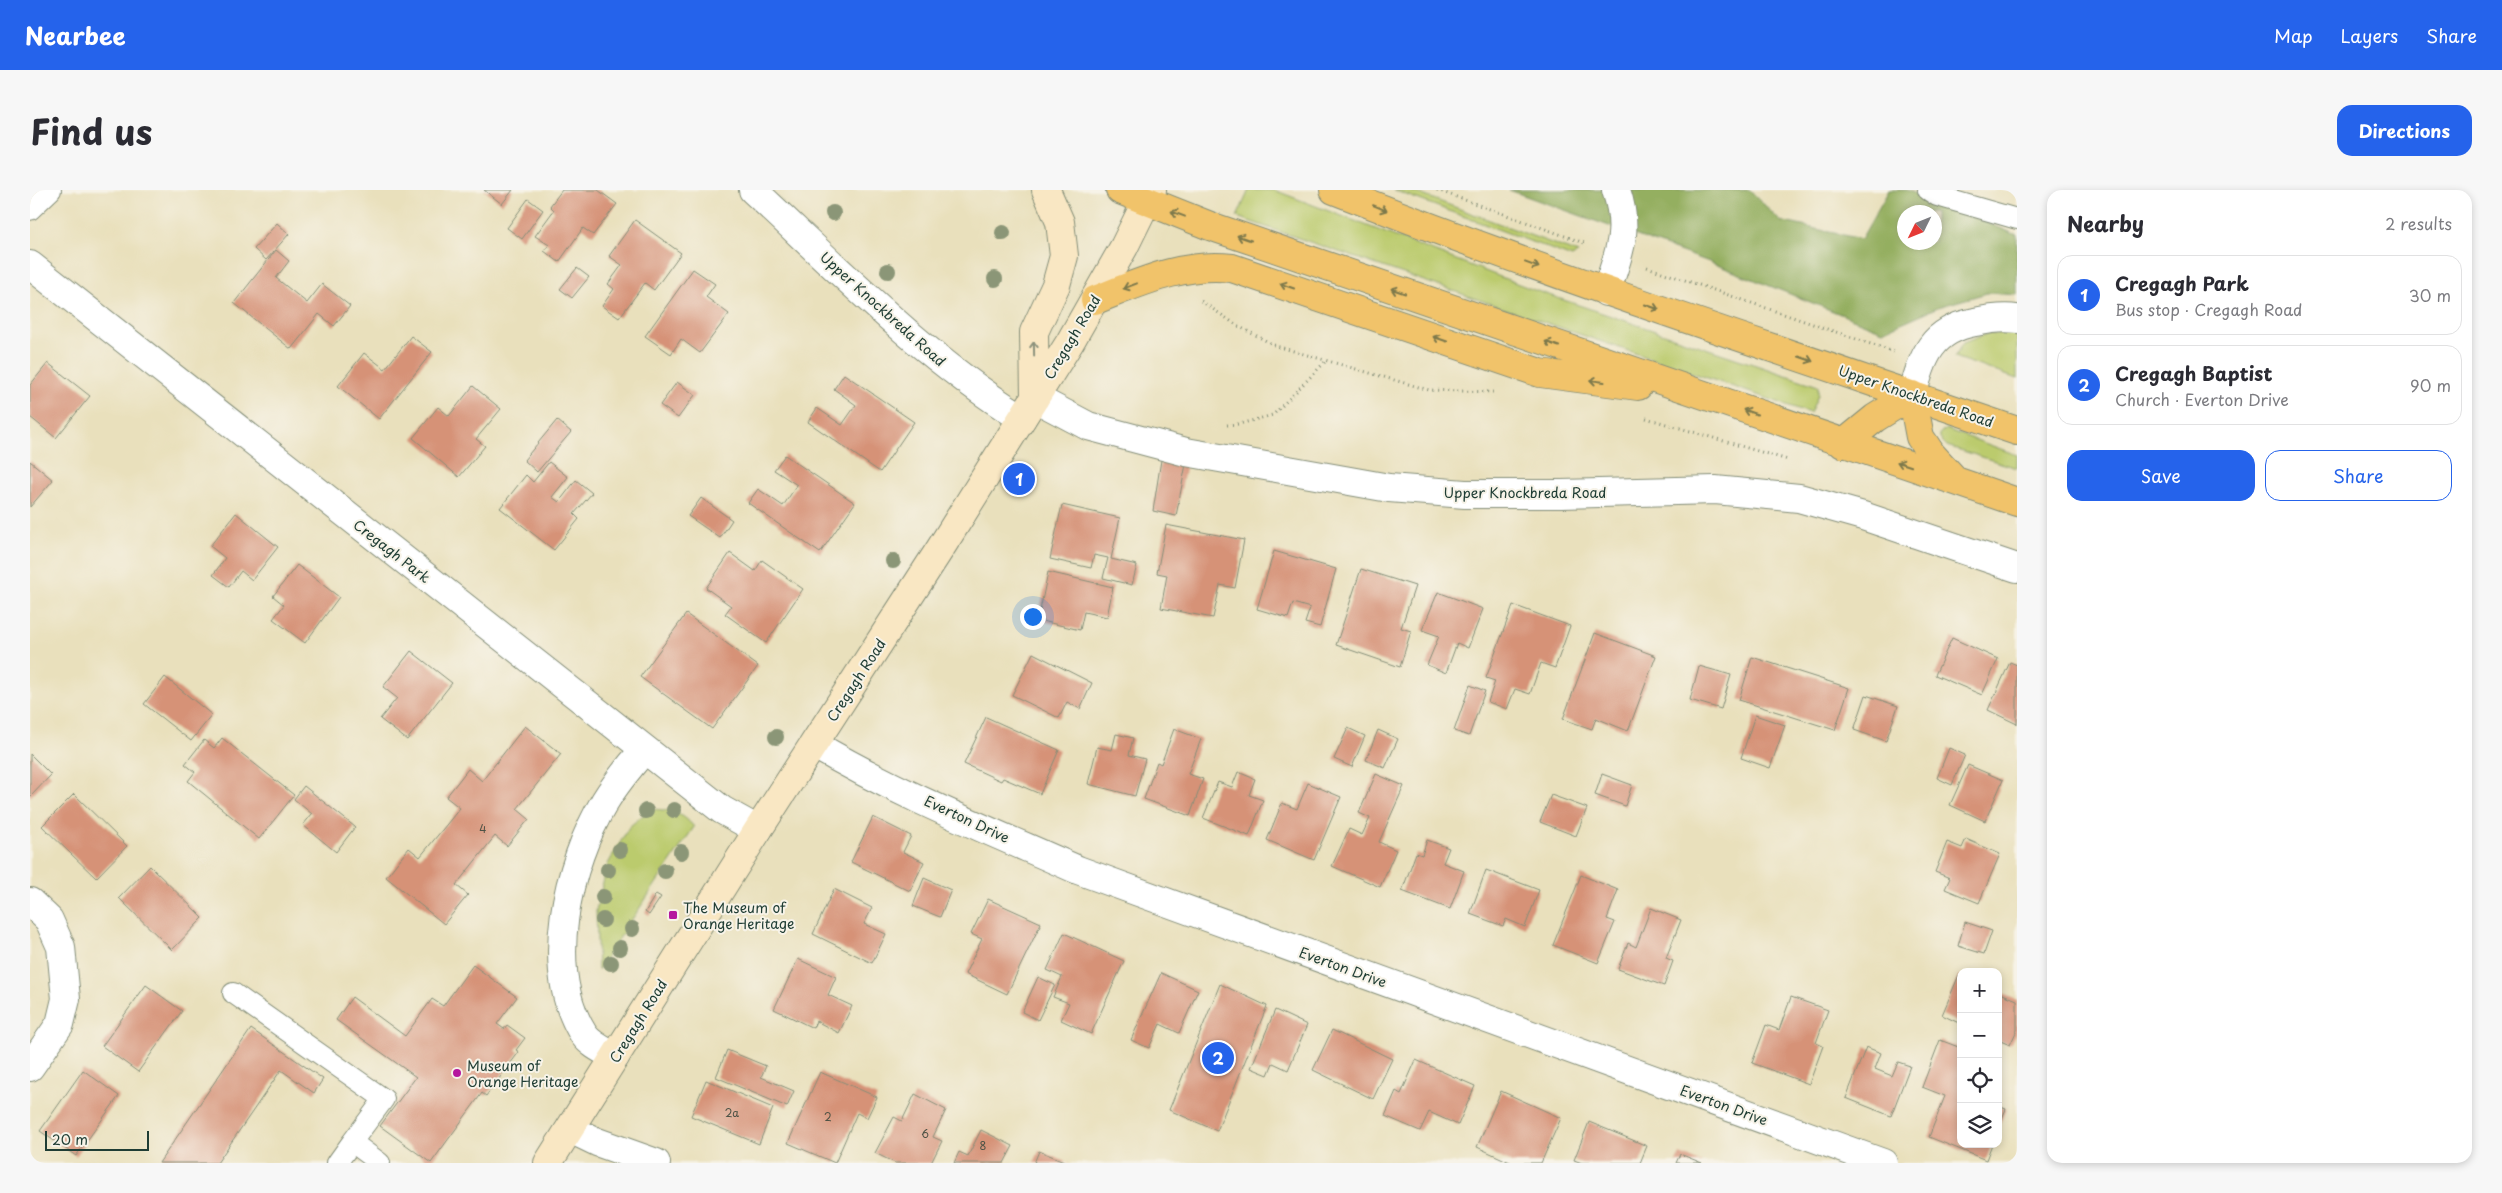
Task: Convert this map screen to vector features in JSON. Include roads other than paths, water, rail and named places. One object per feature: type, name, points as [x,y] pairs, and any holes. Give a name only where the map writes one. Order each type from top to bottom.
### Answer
[{"type":"highway","points":[[1120,190],[1148,194],[1210,226],[2017,502]]},
{"type":"highway","name":"Upper Knockbreda Road","points":[[1334,190],[1606,292],[2017,431]]},
{"type":"highway","points":[[1095,300],[1153,278],[1187,269],[1213,266],[1232,268],[1540,373],[1697,394]]},
{"type":"highway","points":[[1843,444],[1875,418],[1912,395],[1920,436],[1932,455],[1957,482]]},
{"type":"street","name":"Upper Knockbreda Road","points":[[753,190],[874,303],[942,363],[989,398],[1186,452],[1389,488],[1465,494],[1561,494],[1715,490],[1799,498],[1863,516],[2017,568]]},
{"type":"street","points":[[1029,408],[1034,332],[1056,285],[1064,256],[1060,222],[1046,190]]},
{"type":"street","points":[[1606,292],[1624,234],[1623,210],[1616,190]]},
{"type":"street","name":"Cregagh Road","points":[[548,1163],[758,830],[815,745],[1029,408],[1095,300],[1148,194]]},
{"type":"street","name":"Cregagh Park","points":[[30,265],[644,750],[722,810],[758,830]]},
{"type":"street","points":[[1912,395],[1922,362],[1931,346],[1942,335],[1955,327],[1967,323],[1990,319],[2017,319]]},
{"type":"street","name":"Everton Drive","points":[[815,745],[841,760],[967,820],[1078,870],[1883,1163]]},
{"type":"street","points":[[615,1057],[591,1042],[584,1035],[574,1013],[564,979],[562,951],[568,894],[584,844],[605,801],[644,750]]},
{"type":"street","points":[[30,902],[49,920],[61,947],[66,999],[60,1024],[30,1067]]},
{"type":"street","points":[[570,1129],[597,1142],[656,1163]]},
{"type":"lane","points":[[30,210],[51,190]]},
{"type":"lane","points":[[1928,190],[1937,196],[2017,219]]},
{"type":"lane","points":[[233,993],[384,1098],[337,1163]]},
{"type":"lane","points":[[352,1142],[380,1163]]},
{"type":"place","name":"Cregagh Park","points":[[1019,479]]},
{"type":"place","name":"The Museum of Orange Heritage","points":[[673,915]]},
{"type":"place","name":"Cregagh Baptist","points":[[1218,1058]]},
{"type":"place","name":"Museum of Orange Heritage","points":[[457,1073]]}]
